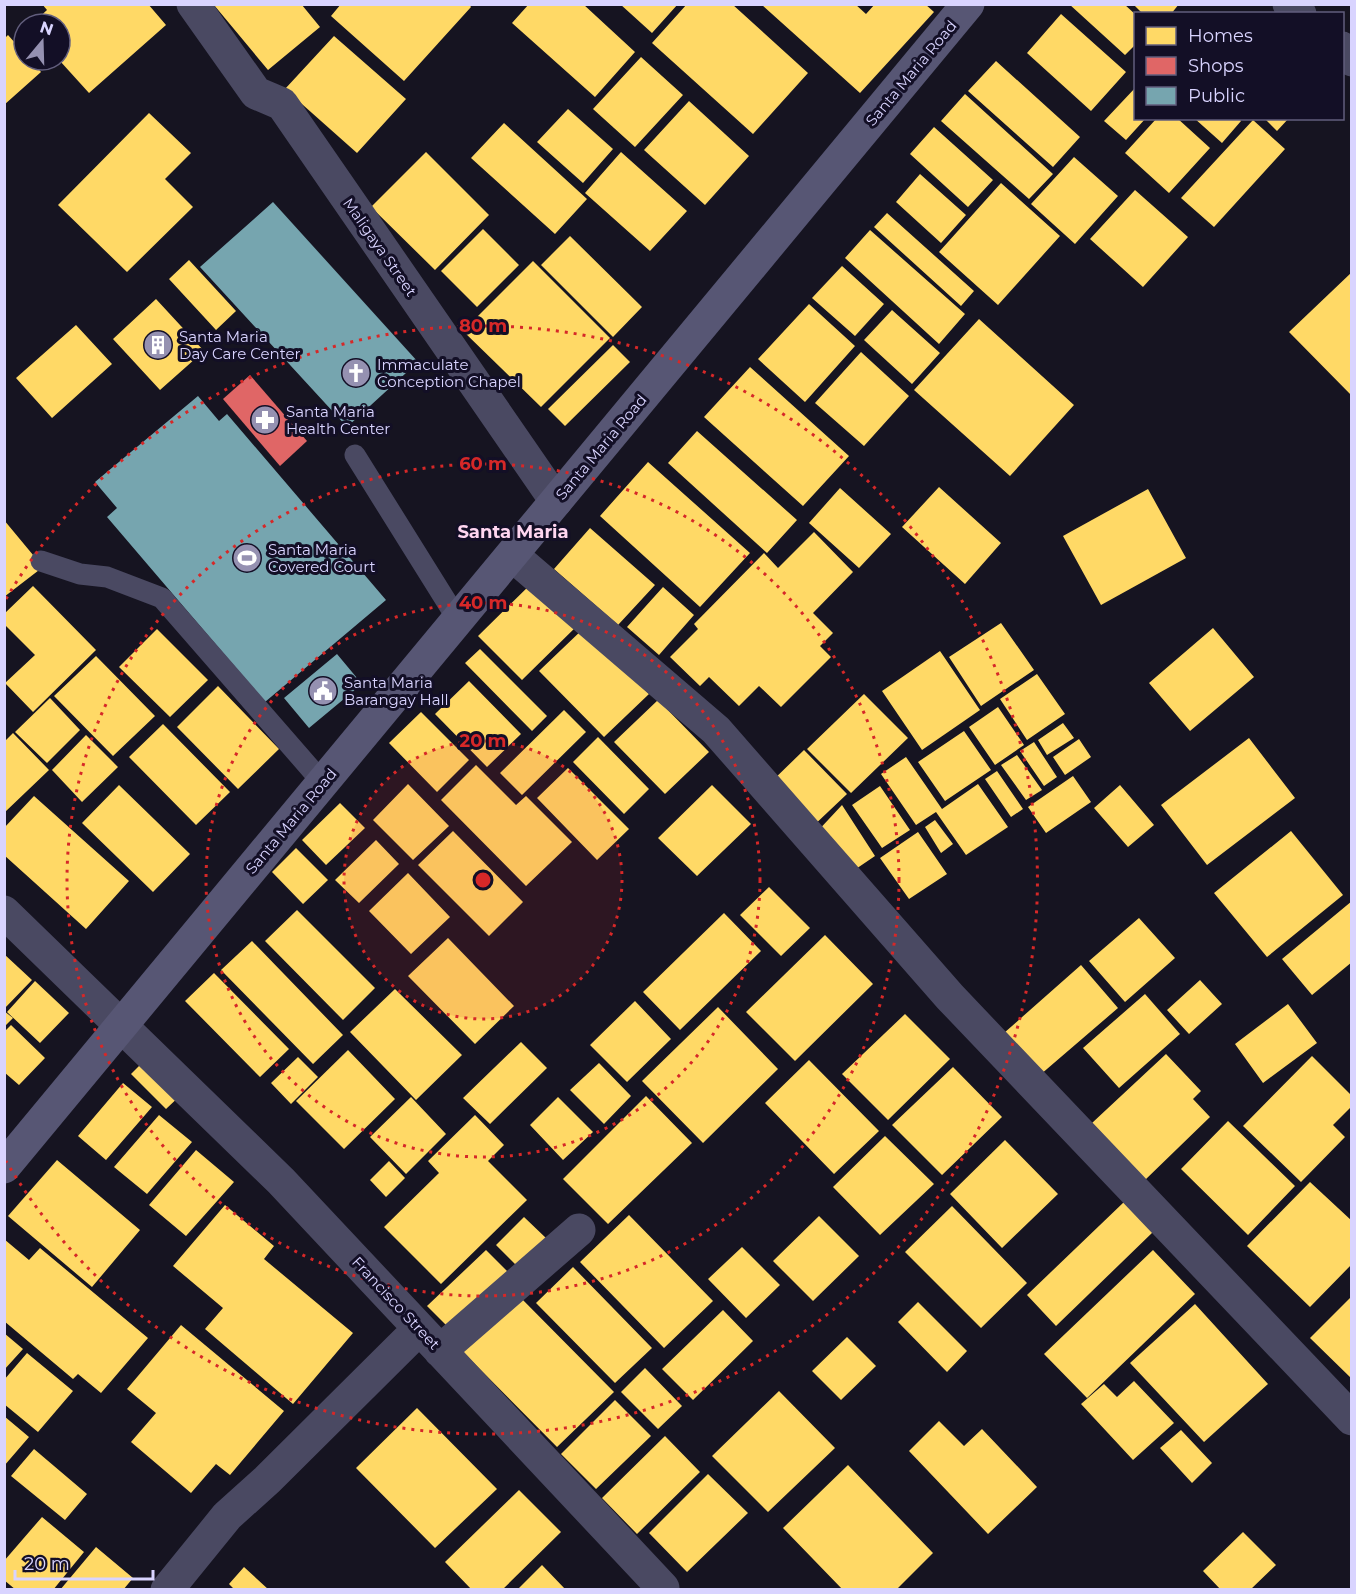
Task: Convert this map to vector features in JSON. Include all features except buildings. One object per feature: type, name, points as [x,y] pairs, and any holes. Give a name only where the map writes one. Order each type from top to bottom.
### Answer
[{"type":"main road","name":"Santa Maria Road","points":[[4,1167],[968,4]]},
{"type":"street","name":"Maligaya Street","points":[[193,4],[256,93],[282,104],[556,501]]},
{"type":"street","points":[[512,555],[716,730],[950,997],[1352,1419]]},
{"type":"street","name":"Francisco Street","points":[[4,912],[281,1181],[663,1588]]},
{"type":"street","points":[[167,1590],[228,1516],[267,1480],[430,1340],[579,1230]]},
{"type":"lane","points":[[355,454],[458,620]]},
{"type":"lane","points":[[41,561],[80,574],[115,580],[162,598],[323,783]]},
{"type":"place","name":"Santa Maria Day Care Center","points":[[158,345]]},
{"type":"place","name":"Immaculate Conception Chapel","points":[[356,373]]},
{"type":"place","name":"Santa Maria Health Center","points":[[265,420]]},
{"type":"place","name":"Santa Maria Covered Court","points":[[247,558]]},
{"type":"place","name":"Santa Maria Barangay Hall","points":[[323,691]]},
{"type":"district","name":"Santa Maria","points":[[513,532]]}]
